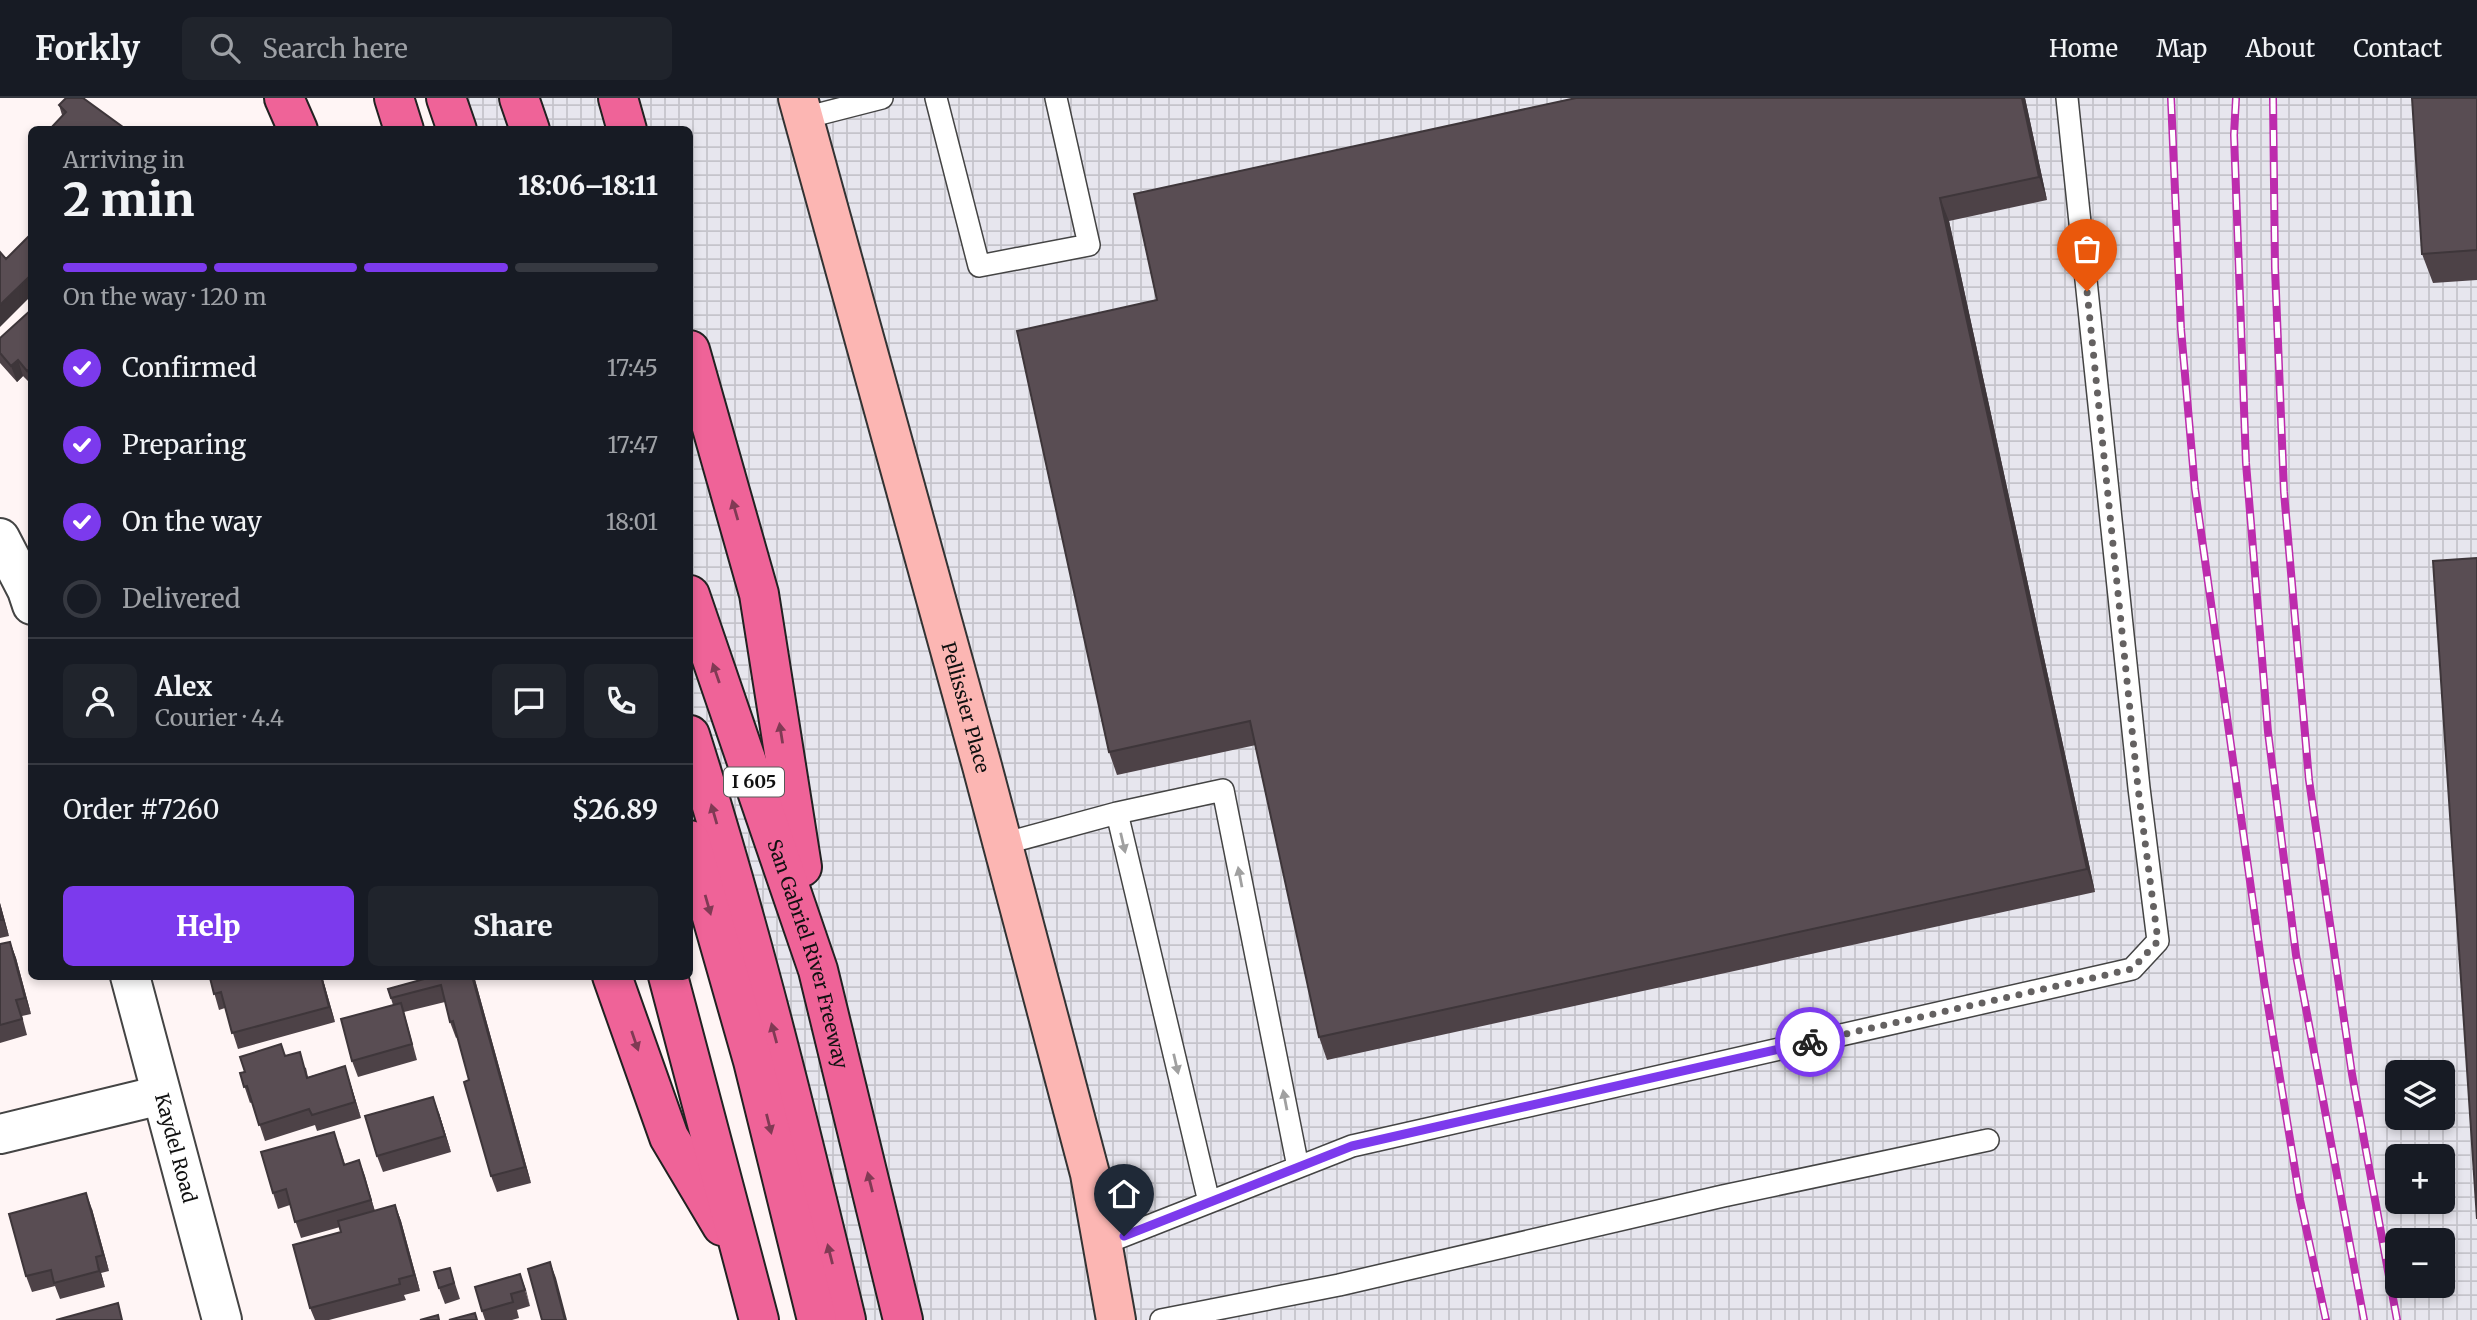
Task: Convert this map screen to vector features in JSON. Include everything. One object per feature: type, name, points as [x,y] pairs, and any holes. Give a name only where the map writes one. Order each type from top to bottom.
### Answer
[{"type":"highway","points":[[284,98],[296,126]]},
{"type":"highway","points":[[394,98],[403,126]]},
{"type":"highway","points":[[446,98],[456,126]]},
{"type":"highway","points":[[473,98],[482,126]]},
{"type":"highway","points":[[519,98],[529,126]]},
{"type":"highway","points":[[618,98],[626,126]]},
{"type":"highway","points":[[693,361],[759,594],[818,970]]},
{"type":"highway","name":"San Gabriel River Freeway","points":[[693,604],[818,970],[904,1320]]},
{"type":"highway","points":[[693,745],[800,1128],[846,1320]]},
{"type":"highway","points":[[693,850],[753,1061],[817,1320]]},
{"type":"highway","points":[[613,980],[668,1137],[746,1265]]},
{"type":"highway","points":[[669,980],[759,1320]]},
{"type":"main road","name":"Pellissier Place","points":[[801,108],[1003,844],[1090,1174],[1116,1320]]},
{"type":"street","points":[[0,538],[28,593]]},
{"type":"street","name":"Kaydel Road","points":[[131,980],[222,1320]]},
{"type":"street","points":[[0,1134],[161,1095]]},
{"type":"lane","points":[[801,108],[882,98]]},
{"type":"lane","points":[[936,98],[979,266],[1089,245],[1056,98]]},
{"type":"lane","points":[[1103,1244],[1352,1146],[2132,969],[2158,941],[2138,788],[2067,98]]},
{"type":"lane","points":[[1003,844],[1117,813],[1223,790],[1298,1167]]},
{"type":"lane","points":[[1117,813],[1209,1202]]},
{"type":"lane","points":[[1161,1320],[1339,1285],[1723,1196],[1988,1140]]},
{"type":"shaded area","points":[[462,98],[2477,98],[2477,1320],[821,1320],[792,1185],[693,817],[693,126],[471,126]]},
{"type":"building","points":[[66,98],[83,98],[122,126],[53,126],[66,112],[59,105]]},
{"type":"building","points":[[1576,98],[2022,98],[2039,177],[1940,198],[2087,869],[1319,1037],[1250,721],[1109,752],[1017,331],[1157,300],[1134,194]]},
{"type":"building","points":[[2412,98],[2477,98],[2477,250],[2422,254]]},
{"type":"building","points":[[28,237],[28,278],[0,305],[0,252],[6,259]]},
{"type":"building","points":[[28,313],[28,370],[18,360],[11,366],[0,353],[0,338]]},
{"type":"building","points":[[2477,558],[2477,1219],[2433,561]]},
{"type":"building","points":[[10,942],[25,998],[16,1000],[22,1019],[0,1025],[0,944]]},
{"type":"building","points":[[210,980],[322,980],[329,1007],[232,1033],[221,992],[214,994]]},
{"type":"building","points":[[421,980],[473,980],[525,1167],[491,1176],[464,1082],[469,1080],[441,985],[391,998],[388,989]]},
{"type":"building","points":[[401,1003],[412,1044],[352,1061],[341,1019]]},
{"type":"building","points":[[281,1044],[285,1056],[300,1052],[307,1078],[345,1066],[355,1102],[312,1115],[309,1109],[259,1125],[247,1086],[244,1087],[240,1073],[245,1072],[240,1057]]},
{"type":"building","points":[[433,1097],[445,1136],[377,1156],[365,1116]]},
{"type":"building","points":[[334,1132],[344,1165],[359,1160],[371,1200],[295,1222],[286,1189],[273,1193],[261,1152]]},
{"type":"building","points":[[86,1193],[103,1255],[96,1257],[99,1271],[54,1283],[51,1270],[26,1276],[9,1214]]},
{"type":"building","points":[[395,1205],[414,1275],[399,1279],[400,1284],[310,1308],[293,1245],[341,1232],[338,1221]]},
{"type":"building","points":[[550,1262],[565,1320],[542,1320],[528,1269]]},
{"type":"building","points":[[450,1268],[454,1283],[439,1288],[434,1272]]},
{"type":"building","points":[[520,1274],[525,1290],[511,1294],[513,1302],[482,1311],[475,1287]]},
{"type":"building","points":[[118,1303],[122,1320],[56,1320]]},
{"type":"building","points":[[475,1313],[477,1320],[449,1320]]},
{"type":"building","points":[[438,1315],[439,1320],[420,1320]]},
{"type":"railway","points":[[2171,98],[2181,329],[2195,489],[2264,981],[2300,1200],[2326,1320]]},
{"type":"railway","points":[[2236,98],[2234,135],[2246,463],[2268,732],[2296,955],[2364,1320]]},
{"type":"railway","points":[[2273,98],[2275,268],[2284,492],[2309,780],[2352,1074],[2397,1320]]},
{"type":"way so far","points":[[1810,1042],[2132,969],[2158,941],[2138,788],[2087,291]]},
{"type":"route","points":[[1124,1236],[1352,1146],[1810,1042]]}]
